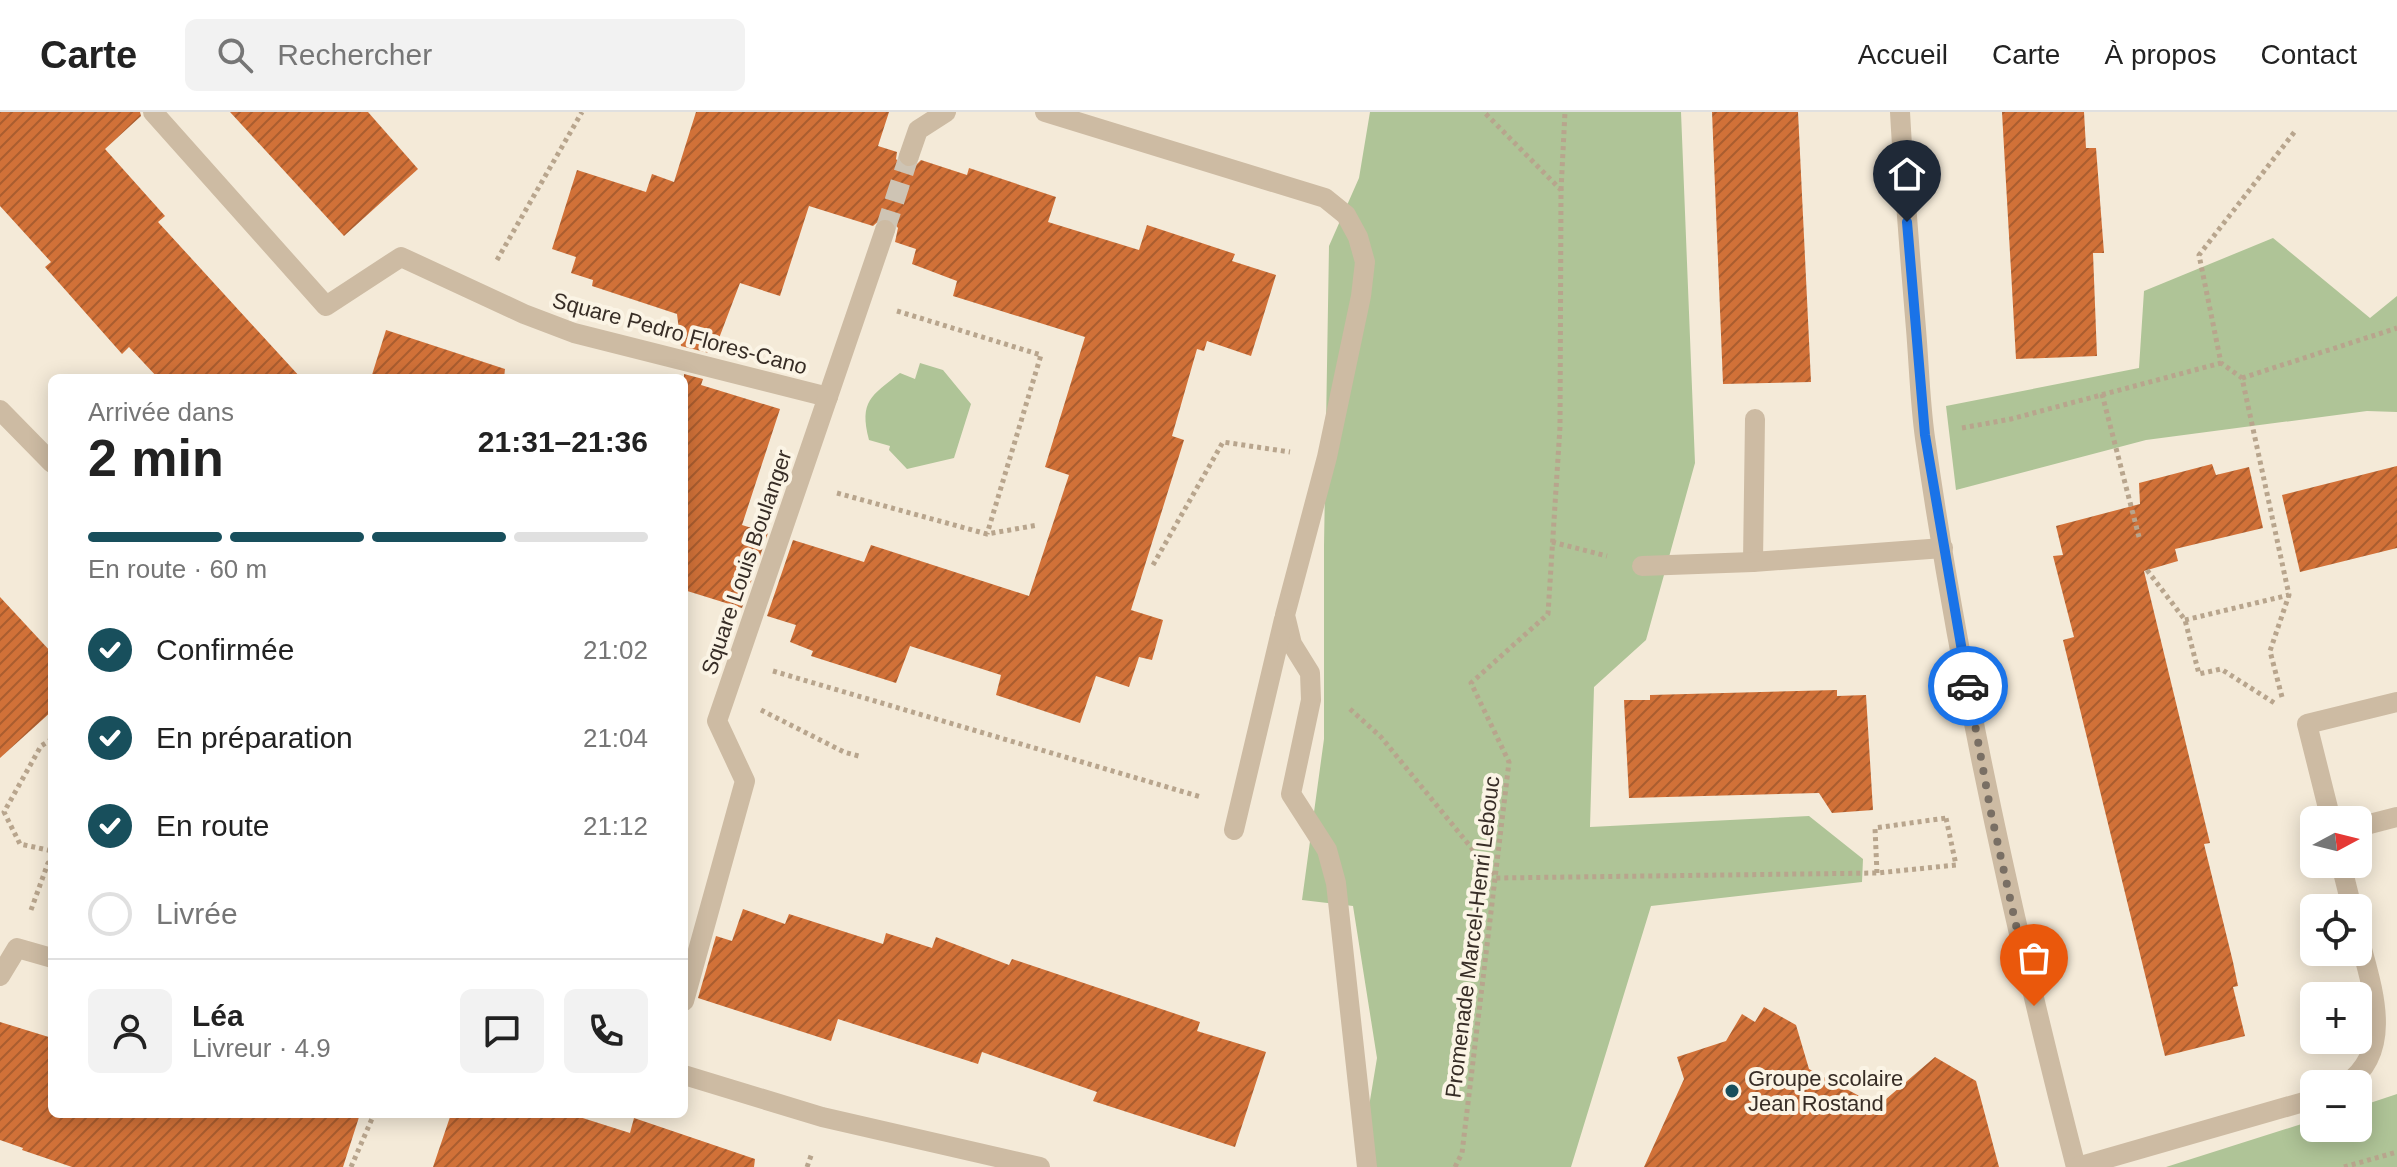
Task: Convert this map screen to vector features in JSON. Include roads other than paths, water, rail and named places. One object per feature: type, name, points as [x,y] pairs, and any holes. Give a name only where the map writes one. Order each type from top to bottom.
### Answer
[{"type":"street","name":"Square Pedro Flores-Cano","points":[[153,112],[326,306],[401,257],[524,314],[574,333],[828,397]]},
{"type":"street","points":[[909,156],[918,130],[946,112]]},
{"type":"street","points":[[1045,112],[1325,198],[1346,215],[1358,237],[1365,262],[1361,296],[1327,457],[1285,615],[1234,830]]},
{"type":"street","points":[[1900,112],[1925,435],[1943,548],[1991,813],[2034,1006],[2076,1167],[2300,1103]]},
{"type":"street","name":"Square Louis Boulanger","points":[[688,987],[745,781],[717,721],[885,230]]},
{"type":"street","points":[[0,410],[48,459]]},
{"type":"street","points":[[1753,562],[1755,419]]},
{"type":"street","points":[[1642,566],[1753,562],[1943,548]]},
{"type":"street","points":[[1285,615],[1292,644],[1310,673],[1311,700],[1291,794],[1327,850],[1336,883],[1367,1167]]},
{"type":"street","points":[[2328,806],[2307,724],[2397,702]]},
{"type":"street","points":[[2372,823],[2397,817]]},
{"type":"street","points":[[0,976],[17,948],[48,957]]},
{"type":"street","points":[[2362,1070],[2375,1045],[2377,1013],[2366,966]]},
{"type":"street","points":[[688,1076],[822,1117],[1040,1167]]},
{"type":"tunnel","points":[[885,230],[909,156]]},
{"type":"place","name":"Groupe scolaire Jean Rostand","points":[[1732,1091]]}]
